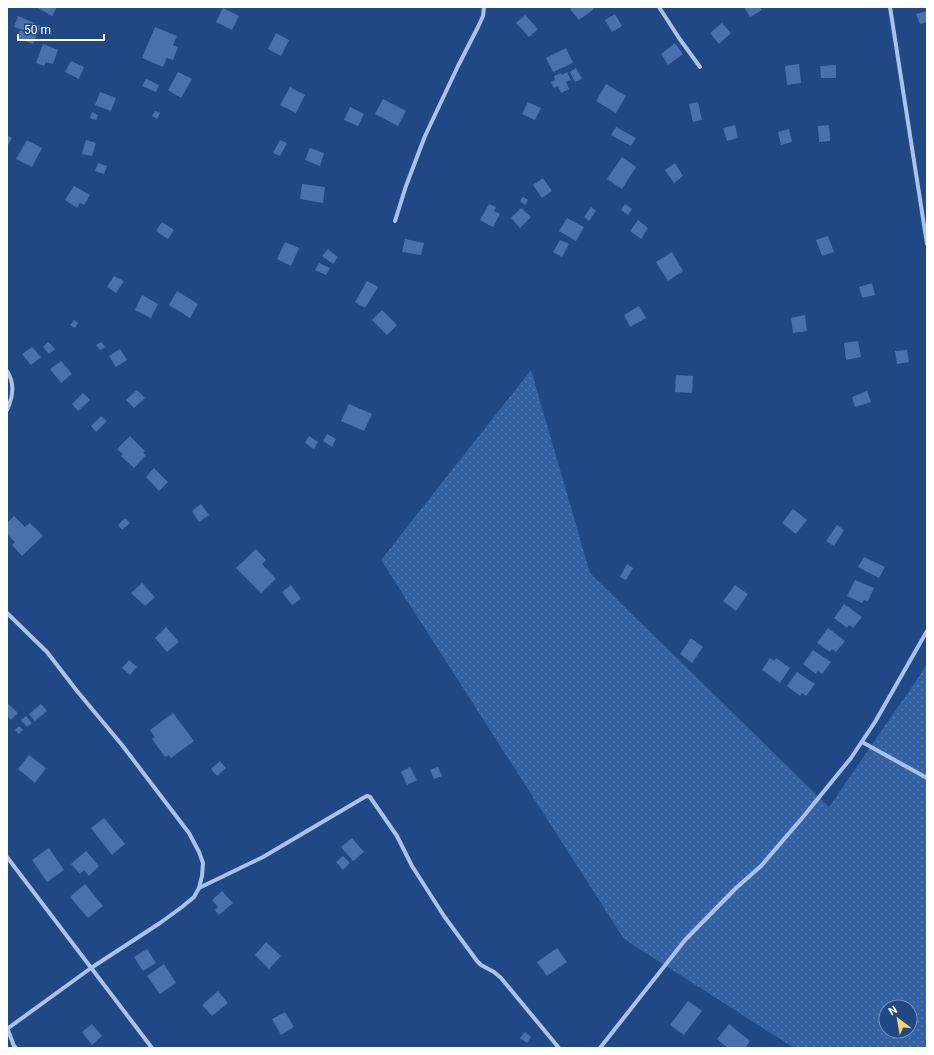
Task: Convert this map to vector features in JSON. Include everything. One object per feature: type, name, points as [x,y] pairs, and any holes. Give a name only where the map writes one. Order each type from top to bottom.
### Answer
[{"type":"street","points":[[395,221],[406,186],[425,136],[478,27],[483,16],[484,7]]},
{"type":"street","points":[[659,7],[700,67]]},
{"type":"street","points":[[890,7],[927,244]]},
{"type":"street","points":[[7,371],[11,377],[12,394],[7,410]]},
{"type":"street","points":[[7,613],[47,652],[77,691],[122,744],[189,832],[203,863],[199,888],[194,897],[182,907],[91,968],[7,1030],[16,1048]]},
{"type":"street","points":[[600,1048],[685,940],[736,888],[761,866],[851,758],[875,722],[927,631]]},
{"type":"street","points":[[862,742],[927,778]]},
{"type":"street","points":[[199,888],[263,857],[363,798],[367,796],[370,797],[397,836],[412,866],[444,916],[471,954],[481,965],[494,972],[501,978],[559,1048]]},
{"type":"street","points":[[7,857],[152,1048]]},
{"type":"shaded area","points":[[531,370],[590,573],[829,807],[927,663],[927,1048],[794,1048],[624,939],[381,560]]},
{"type":"building","points":[[36,7],[57,7],[52,16]]},
{"type":"building","points":[[573,7],[593,7],[594,9],[579,20],[570,9]]},
{"type":"building","points":[[744,7],[760,7],[762,10],[750,17]]},
{"type":"building","points":[[223,8],[239,16],[232,30],[216,22]]},
{"type":"building","points":[[927,11],[927,22],[920,24],[916,14]]},
{"type":"building","points":[[615,14],[622,26],[612,32],[605,20]]},
{"type":"building","points":[[525,15],[538,29],[529,37],[516,23]]},
{"type":"building","points":[[18,16],[35,23],[31,33],[14,27]]},
{"type":"building","points":[[722,23],[731,33],[719,44],[710,33]]},
{"type":"building","points":[[36,25],[41,26],[33,44],[17,38],[20,30],[31,35]]},
{"type":"building","points":[[155,27],[177,36],[173,45],[178,47],[173,60],[167,58],[163,67],[142,58]]},
{"type":"building","points":[[276,33],[289,40],[281,56],[268,49]]},
{"type":"building","points":[[675,43],[683,54],[668,65],[661,54]]},
{"type":"building","points":[[43,44],[58,50],[53,64],[46,62],[44,66],[36,63]]},
{"type":"building","points":[[566,48],[573,63],[553,72],[546,58]]},
{"type":"building","points":[[71,61],[84,67],[79,79],[65,72]]},
{"type":"building","points":[[799,64],[801,83],[787,85],[785,66]]},
{"type":"building","points":[[836,65],[836,78],[821,78],[820,66]]},
{"type":"building","points":[[576,68],[582,79],[575,82],[570,72]]},
{"type":"building","points":[[178,72],[192,79],[181,98],[168,90]]},
{"type":"building","points":[[567,72],[571,80],[566,82],[569,89],[561,93],[558,86],[554,88],[551,82],[555,80],[554,76],[561,73],[562,75]]},
{"type":"building","points":[[146,79],[159,85],[156,92],[142,86]]},
{"type":"building","points":[[606,84],[626,96],[616,113],[596,101]]},
{"type":"building","points":[[290,87],[305,95],[296,113],[280,105]]},
{"type":"building","points":[[100,92],[116,98],[111,111],[95,105]]},
{"type":"building","points":[[383,99],[406,111],[398,126],[375,114]]},
{"type":"building","points":[[528,102],[541,108],[535,120],[522,114]]},
{"type":"building","points":[[698,102],[702,120],[693,122],[689,104]]},
{"type":"building","points":[[350,107],[364,114],[358,126],[344,120]]},
{"type":"building","points":[[155,111],[160,113],[157,119],[152,116]]},
{"type":"building","points":[[92,112],[98,115],[96,120],[90,118]]},
{"type":"building","points":[[735,125],[738,138],[727,141],[723,128]]},
{"type":"building","points":[[829,125],[830,141],[819,142],[818,126]]},
{"type":"building","points":[[616,127],[636,138],[631,146],[611,135]]},
{"type":"building","points":[[789,129],[792,142],[781,145],[778,132]]},
{"type":"building","points":[[9,136],[12,138],[8,145],[7,138]]},
{"type":"building","points":[[27,140],[42,148],[32,167],[16,159]]},
{"type":"building","points":[[86,140],[96,143],[92,156],[82,154]]},
{"type":"building","points":[[280,140],[287,143],[280,156],[273,153]]},
{"type":"building","points":[[310,148],[324,153],[320,166],[305,160]]},
{"type":"building","points":[[622,157],[636,167],[622,189],[607,179]]},
{"type":"building","points":[[98,163],[107,166],[104,174],[95,171]]},
{"type":"building","points":[[675,163],[683,176],[674,183],[665,170]]},
{"type":"building","points":[[543,178],[552,191],[542,198],[533,185]]},
{"type":"building","points":[[302,184],[325,187],[323,203],[300,199]]},
{"type":"building","points":[[74,186],[90,195],[84,205],[80,203],[77,208],[65,200]]},
{"type":"building","points":[[523,197],[528,200],[525,205],[520,201]]},
{"type":"building","points":[[489,204],[496,207],[494,211],[500,214],[493,227],[480,220]]},
{"type":"building","points":[[625,204],[632,209],[628,215],[621,210]]},
{"type":"building","points":[[591,207],[596,211],[589,221],[584,217]]},
{"type":"building","points":[[521,208],[531,217],[520,228],[511,218]]},
{"type":"building","points":[[567,218],[584,227],[576,241],[559,231]]},
{"type":"building","points":[[638,220],[648,228],[641,239],[630,231]]},
{"type":"building","points":[[162,222],[174,230],[168,239],[156,231]]},
{"type":"building","points":[[828,236],[834,252],[822,256],[816,240]]},
{"type":"building","points":[[405,239],[424,243],[421,255],[402,252]]},
{"type":"building","points":[[560,240],[569,244],[562,257],[553,252]]},
{"type":"building","points":[[285,242],[299,248],[291,266],[277,259]]},
{"type":"building","points":[[328,249],[338,257],[333,264],[322,256]]},
{"type":"building","points":[[672,252],[683,271],[668,281],[656,262]]},
{"type":"building","points":[[319,263],[330,268],[326,275],[315,270]]},
{"type":"building","points":[[114,276],[124,281],[116,293],[107,287]]},
{"type":"building","points":[[367,281],[378,287],[365,308],[355,302]]},
{"type":"building","points":[[872,283],[875,295],[862,298],[859,287]]},
{"type":"building","points":[[177,291],[198,304],[190,318],[169,305]]},
{"type":"building","points":[[142,295],[158,304],[151,318],[135,310]]},
{"type":"building","points":[[639,306],[646,318],[630,327],[624,315]]},
{"type":"building","points":[[382,310],[397,325],[387,335],[372,320]]},
{"type":"building","points":[[805,315],[807,331],[793,333],[791,318]]},
{"type":"building","points":[[74,320],[78,323],[75,328],[70,325]]},
{"type":"building","points":[[858,341],[861,357],[846,360],[844,343]]},
{"type":"building","points":[[48,342],[55,349],[49,354],[43,347]]},
{"type":"building","points":[[101,342],[105,347],[100,350],[96,345]]},
{"type":"building","points":[[32,347],[41,357],[31,365],[22,354]]},
{"type":"building","points":[[120,349],[127,360],[116,367],[109,356]]},
{"type":"building","points":[[907,350],[909,362],[897,364],[895,351]]},
{"type":"building","points":[[61,361],[72,374],[61,383],[50,369]]},
{"type":"building","points":[[676,375],[693,376],[692,393],[675,392]]},
{"type":"building","points":[[137,390],[145,398],[134,408],[126,400]]},
{"type":"building","points":[[867,391],[871,402],[855,407],[852,397]]},
{"type":"building","points":[[83,393],[90,400],[78,411],[72,404]]},
{"type":"building","points":[[349,404],[372,414],[364,431],[341,421]]},
{"type":"building","points":[[101,416],[107,421],[96,432],[91,426]]},
{"type":"building","points":[[327,434],[336,439],[332,447],[323,441]]},
{"type":"building","points":[[130,436],[145,451],[143,453],[146,455],[134,468],[121,456],[123,454],[117,449]]},
{"type":"building","points":[[309,436],[318,442],[314,449],[305,443]]},
{"type":"building","points":[[154,468],[168,482],[159,491],[146,477]]},
{"type":"building","points":[[201,504],[209,515],[199,522],[192,511]]},
{"type":"building","points":[[793,509],[807,520],[796,534],[782,523]]},
{"type":"building","points":[[14,516],[25,527],[30,523],[43,536],[22,556],[12,545],[15,542],[7,534],[7,523]]},
{"type":"building","points":[[125,518],[130,523],[122,530],[118,525]]},
{"type":"building","points":[[837,525],[844,530],[834,546],[826,541]]},
{"type":"building","points":[[256,549],[266,560],[262,564],[276,579],[261,593],[236,568]]},
{"type":"building","points":[[864,557],[885,567],[879,578],[858,567]]},
{"type":"building","points":[[627,564],[633,568],[626,580],[620,577]]},
{"type":"building","points":[[855,580],[874,588],[868,601],[864,600],[862,603],[847,596]]},
{"type":"building","points":[[142,583],[155,597],[145,606],[131,593]]},
{"type":"building","points":[[291,585],[301,599],[292,605],[282,592]]},
{"type":"building","points":[[735,585],[748,594],[736,611],[723,601]]},
{"type":"building","points":[[844,604],[862,617],[853,628],[849,625],[847,628],[834,618]]},
{"type":"building","points":[[166,627],[179,642],[167,652],[155,638]]},
{"type":"building","points":[[828,628],[845,641],[836,652],[832,649],[830,652],[817,643]]},
{"type":"building","points":[[691,638],[703,647],[692,663],[680,654]]},
{"type":"building","points":[[813,650],[831,662],[822,674],[818,671],[816,674],[803,664]]},
{"type":"building","points":[[770,658],[774,661],[776,658],[790,668],[780,683],[762,670]]},
{"type":"building","points":[[129,660],[137,667],[130,675],[122,668]]},
{"type":"building","points":[[797,672],[815,684],[806,696],[802,693],[800,696],[787,686]]},
{"type":"building","points":[[8,704],[18,713],[11,720],[7,716]]},
{"type":"building","points":[[41,704],[47,711],[35,721],[29,714]]},
{"type":"building","points":[[173,713],[194,741],[171,758],[169,755],[165,757],[152,739],[155,737],[150,730]]},
{"type":"building","points":[[26,716],[32,723],[27,727],[21,720]]},
{"type":"building","points":[[19,726],[23,730],[19,734],[15,730]]},
{"type":"building","points":[[29,755],[46,768],[35,783],[18,769]]},
{"type":"building","points":[[220,761],[226,768],[217,776],[211,769]]},
{"type":"building","points":[[410,767],[417,780],[407,785],[401,772]]},
{"type":"building","points":[[438,767],[442,776],[434,779],[430,770]]},
{"type":"building","points":[[104,818],[125,844],[112,855],[91,828]]},
{"type":"building","points":[[352,838],[364,852],[353,861],[341,847]]},
{"type":"building","points":[[49,848],[64,870],[47,882],[32,860]]},
{"type":"building","points":[[86,851],[99,866],[89,876],[84,870],[80,874],[71,864]]},
{"type":"building","points":[[343,856],[350,863],[343,870],[336,862]]},
{"type":"building","points":[[85,884],[103,906],[88,918],[70,897]]},
{"type":"building","points":[[222,891],[233,903],[219,915],[215,910],[218,907],[212,900]]},
{"type":"building","points":[[266,942],[281,956],[269,969],[255,955]]},
{"type":"building","points":[[557,948],[567,962],[547,976],[537,962]]},
{"type":"building","points":[[147,949],[156,963],[143,971],[134,957]]},
{"type":"building","points":[[164,964],[176,983],[160,994],[147,976]]},
{"type":"building","points":[[218,991],[228,1003],[212,1016],[202,1005]]},
{"type":"building","points":[[688,1001],[702,1011],[684,1035],[670,1025]]},
{"type":"building","points":[[285,1012],[294,1027],[281,1035],[272,1019]]},
{"type":"building","points":[[92,1024],[102,1036],[92,1045],[82,1032]]},
{"type":"building","points":[[729,1024],[750,1041],[745,1048],[726,1048],[727,1047],[717,1039]]},
{"type":"building","points":[[525,1032],[531,1037],[527,1043],[520,1038]]}]
